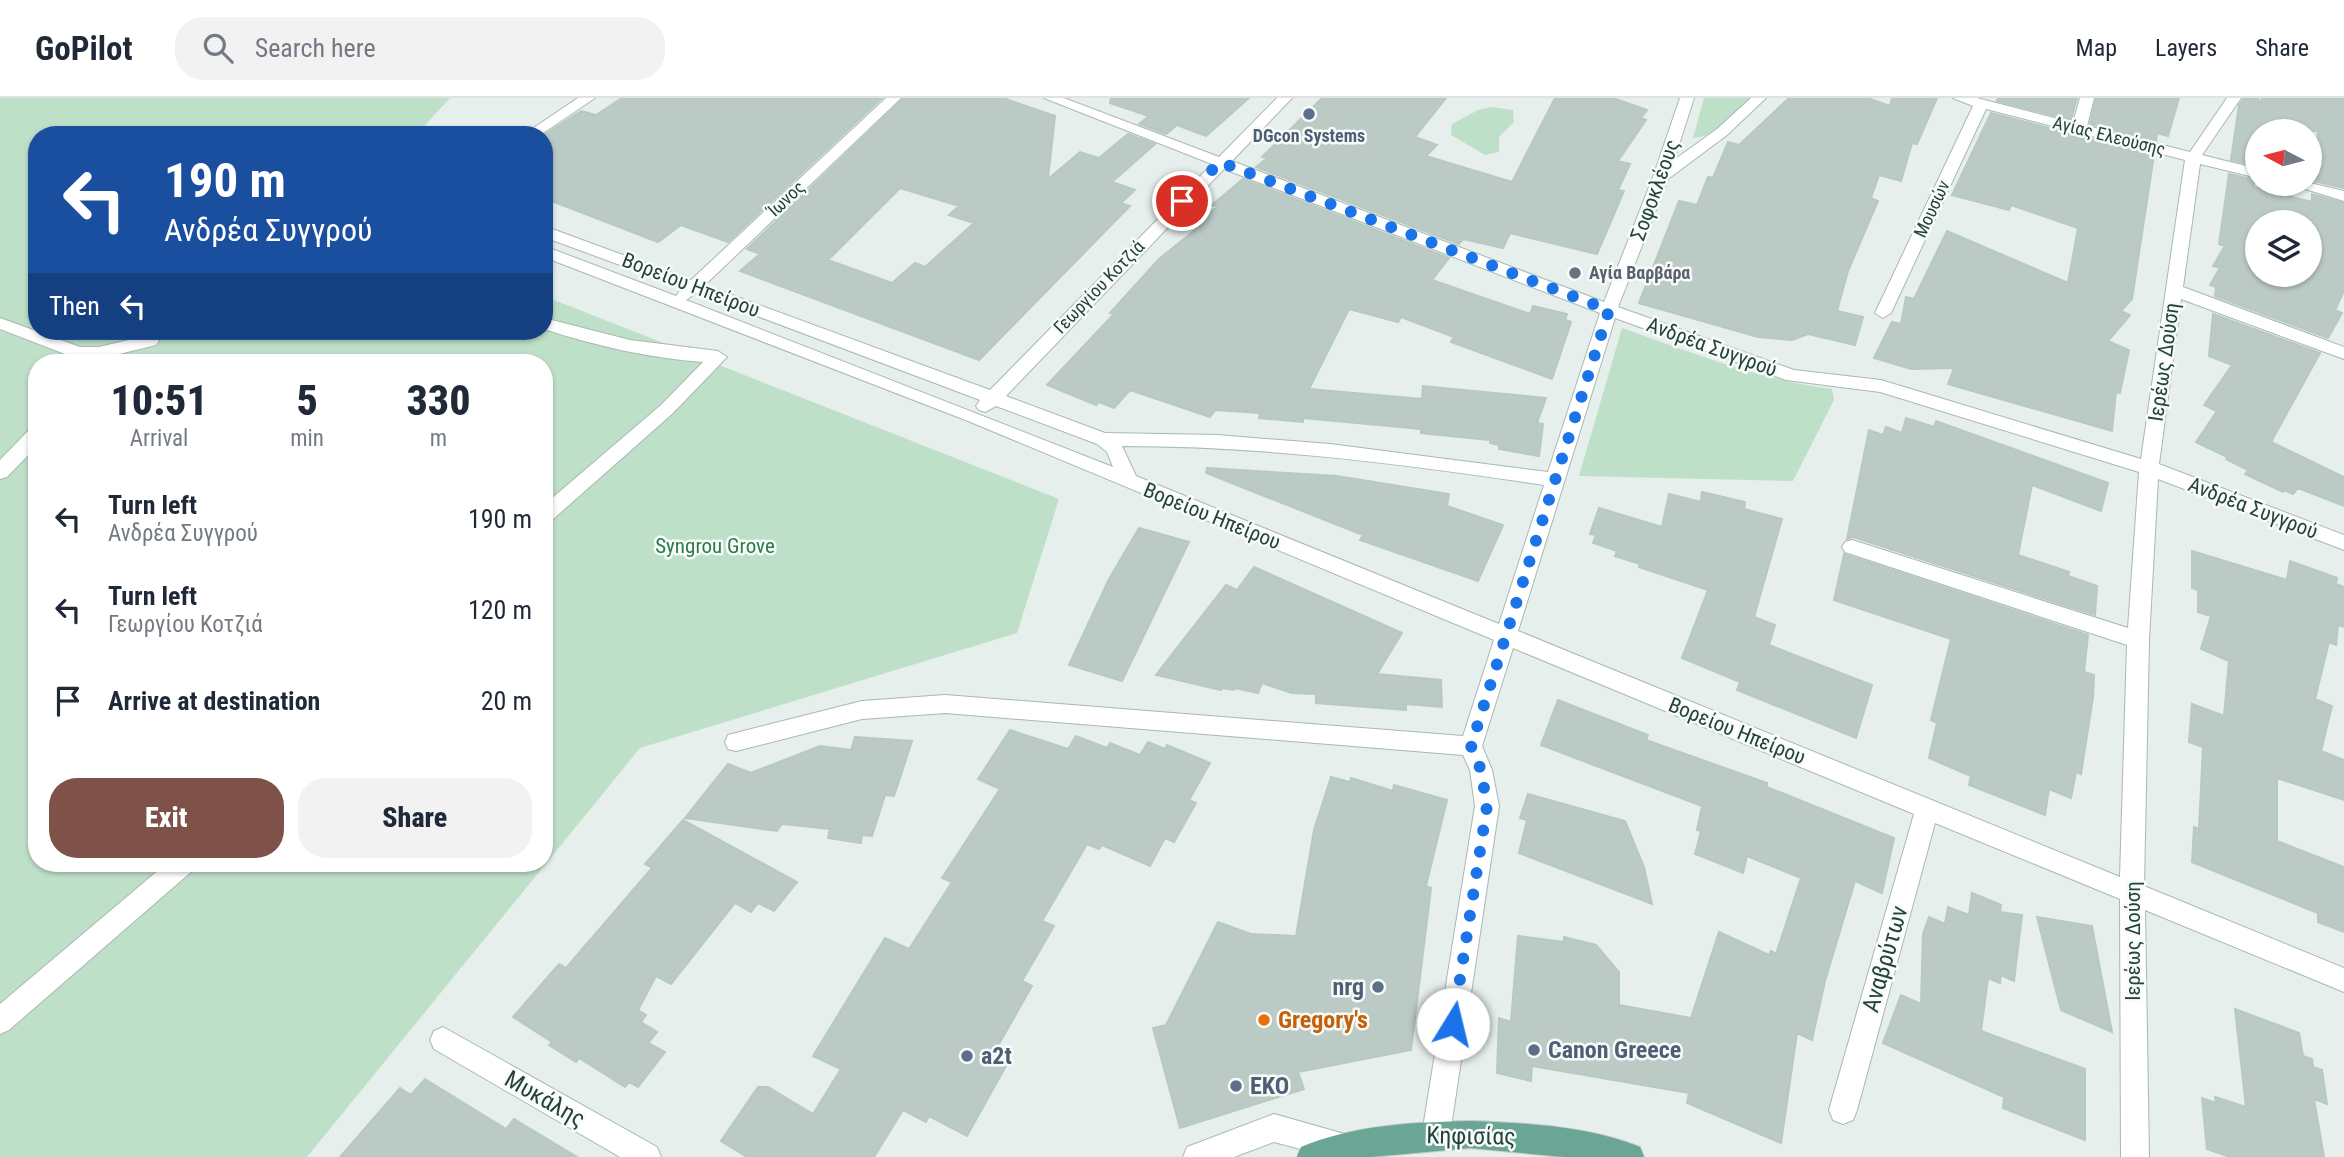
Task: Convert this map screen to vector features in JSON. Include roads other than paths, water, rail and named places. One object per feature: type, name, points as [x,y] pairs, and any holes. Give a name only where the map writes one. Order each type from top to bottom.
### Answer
[{"type":"main road","name":"Κηφισίας","points":[[1311,1157],[1347,1148],[1436,1134],[1535,1137],[1630,1157]]},
{"type":"street","points":[[556,98],[583,101]]},
{"type":"street","name":"Ίωνος","points":[[678,301],[894,98]]},
{"type":"street","name":"Ανδρέα Συγγρού","points":[[1051,98],[1609,310],[1797,377],[1881,386],[2150,468],[2344,543]]},
{"type":"street","name":"Γεωργίου Κοτζιά","points":[[974,417],[1285,98]]},
{"type":"street","name":"Σοφοκλέους","points":[[1471,746],[1609,310],[1661,177],[1687,98]]},
{"type":"street","points":[[1661,177],[1722,132],[1759,98]]},
{"type":"street","name":"Αγίας Ελεούσης","points":[[1960,98],[2245,171]]},
{"type":"street","points":[[2080,129],[2088,98]]},
{"type":"street","name":"Ιερέως Δούση","points":[[2135,1157],[2132,892],[2138,640],[2150,468],[2193,158],[2234,98]]},
{"type":"street","points":[[544,126],[583,101]]},
{"type":"street","name":"Μουσών","points":[[1883,313],[1981,104]]},
{"type":"street","points":[[2322,190],[2344,195]]},
{"type":"street","name":"Βορείου Ηπείρου","points":[[553,234],[1104,439],[1115,449],[1129,482]]},
{"type":"street","name":"Βορείου Ηπείρου","points":[[553,254],[974,417],[2344,980]]},
{"type":"street","points":[[2174,290],[2344,353]]},
{"type":"street","points":[[0,323],[28,335]]},
{"type":"street","points":[[553,326],[574,333],[675,354],[718,357],[667,410],[553,508]]},
{"type":"street","points":[[40,340],[73,354]]},
{"type":"street","points":[[96,354],[143,340]]},
{"type":"street","points":[[126,354],[149,340]]},
{"type":"street","points":[[1104,439],[1167,438],[1330,450],[1555,481]]},
{"type":"street","points":[[0,472],[28,443]]},
{"type":"street","points":[[1852,547],[2138,640]]},
{"type":"street","points":[[736,742],[862,710],[945,704],[1471,746],[1481,770],[1487,806],[1436,1134]]},
{"type":"street","name":"Αναβρύτων","points":[[1843,1110],[1927,809]]},
{"type":"street","points":[[0,1021],[174,872]]},
{"type":"street","name":"Μυκάλης","points":[[443,1040],[647,1157]]},
{"type":"street","points":[[1196,1157],[1274,1128],[1347,1148]]},
{"type":"place","name":"DGcon Systems","points":[[1309,114]]},
{"type":"place","name":"Αγία Βαρβάρα","points":[[1575,273]]},
{"type":"place","name":"nrg","points":[[1378,987]]},
{"type":"place","name":"Gregory's","points":[[1264,1020]]},
{"type":"place","name":"Canon Greece","points":[[1534,1050]]},
{"type":"place","name":"a2t","points":[[967,1056]]},
{"type":"place","name":"EKO","points":[[1236,1086]]},
{"type":"park label","name":"Syngrou Grove","points":[[715,546]]}]
